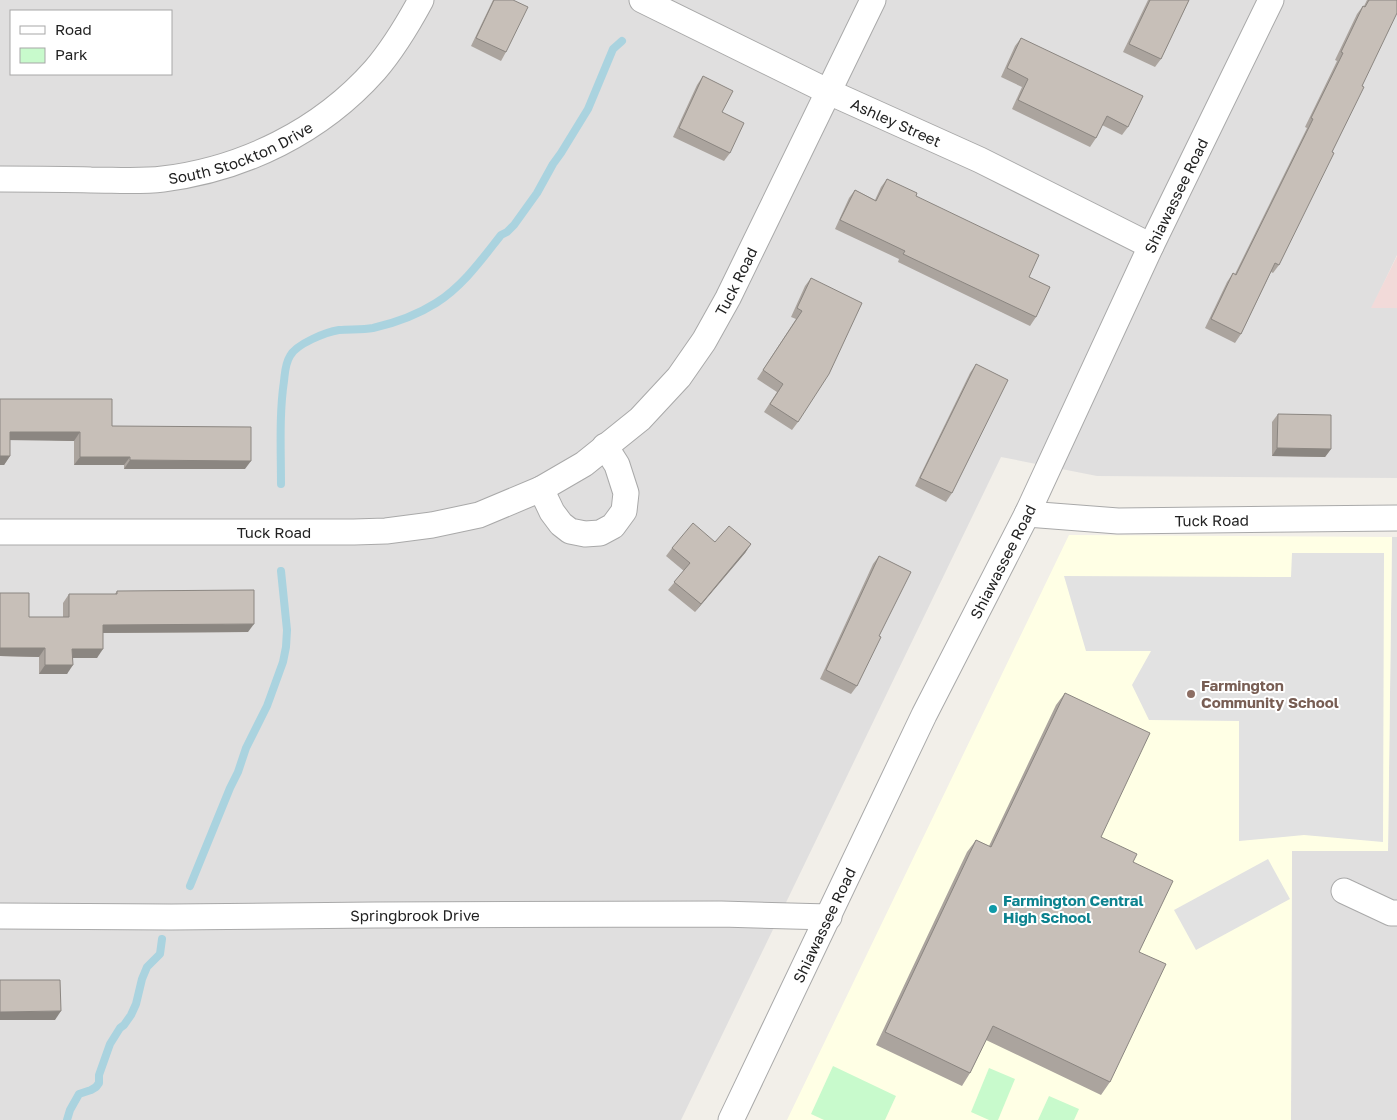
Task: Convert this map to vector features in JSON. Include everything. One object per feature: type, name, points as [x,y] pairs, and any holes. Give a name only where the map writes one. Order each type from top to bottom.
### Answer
[{"type":"street","name":"South Stockton Drive","points":[[0,179],[135,181],[162,179],[217,169],[267,150],[341,104],[376,69],[408,23],[421,0]]},
{"type":"street","name":"Ashley Street","points":[[642,0],[829,92],[980,160],[1151,246]]},
{"type":"street","name":"Tuck Road","points":[[0,532],[386,531],[432,525],[479,515],[541,489],[584,464],[640,419],[679,377],[704,341],[728,298],[873,0]]},
{"type":"street","name":"Shiawassee Road","points":[[731,1120],[924,715],[1027,514],[1151,246],[1271,0]]},
{"type":"street","points":[[541,489],[552,512],[561,524],[570,531],[585,534],[600,533],[613,526],[624,511],[626,493],[617,465],[605,446]]},
{"type":"street","name":"Tuck Road","points":[[1027,514],[1118,521],[1397,518]]},
{"type":"street","points":[[1344,891],[1391,913],[1397,913]]},
{"type":"street","name":"Springbrook Drive","points":[[0,916],[171,918],[375,915],[721,914],[829,917]]},
{"type":"shaded area","points":[[0,0],[1397,0],[1397,255],[1372,308],[1397,308],[1397,478],[1097,476],[1001,457],[681,1120],[0,1120]]},
{"type":"shaded area","points":[[1397,256],[1397,308],[1371,308]]},
{"type":"shaded area","name":"Farmington Community School","points":[[1069,535],[1392,537],[1388,851],[1292,851],[1291,1120],[787,1120]]},
{"type":"shaded area","points":[[1392,537],[1397,537],[1397,1120],[1291,1120],[1292,850],[1388,851]]},
{"type":"shaded area","points":[[1292,553],[1384,553],[1383,842],[1304,835],[1239,841],[1239,721],[1149,720],[1132,685],[1151,651],[1086,651],[1064,576],[1291,577]]},
{"type":"shaded area","points":[[1268,859],[1290,899],[1196,950],[1174,910]]},
{"type":"green space","points":[[833,1066],[896,1096],[885,1120],[824,1120],[811,1114]]},
{"type":"green space","points":[[989,1068],[1015,1079],[998,1120],[989,1120],[971,1112]]},
{"type":"green space","points":[[1049,1096],[1079,1109],[1074,1120],[1038,1120]]},
{"type":"building","points":[[494,0],[513,0],[528,7],[506,52],[476,38]]},
{"type":"building","points":[[1150,0],[1189,0],[1161,59],[1129,44]]},
{"type":"building","points":[[1369,0],[1397,0],[1397,13],[1332,152],[1334,153],[1279,265],[1275,263],[1241,334],[1211,319],[1233,273],[1236,275],[1313,119],[1311,118],[1343,53],[1341,52],[1363,6],[1365,7]]},
{"type":"building","points":[[1021,38],[1143,96],[1128,127],[1107,116],[1096,138],[1018,100],[1028,79],[1007,68]]},
{"type":"building","points":[[703,76],[733,91],[722,112],[744,123],[730,153],[679,128]]},
{"type":"building","points":[[887,179],[917,193],[916,196],[1039,255],[1029,277],[1050,287],[1036,317],[903,254],[905,251],[840,220],[855,190],[876,201]]},
{"type":"building","points":[[811,278],[862,303],[829,374],[798,422],[770,404],[783,384],[763,370],[802,311],[797,308]]},
{"type":"building","points":[[976,364],[1008,380],[952,493],[920,478]]},
{"type":"building","points":[[0,399],[112,399],[112,426],[251,427],[251,461],[130,460],[130,457],[80,457],[80,432],[10,432],[10,456],[0,456]]},
{"type":"building","points":[[1278,414],[1331,415],[1331,449],[1277,448]]},
{"type":"building","points":[[693,523],[715,542],[729,526],[751,544],[701,604],[674,582],[690,563],[672,548]]},
{"type":"building","points":[[879,556],[911,572],[879,636],[881,637],[857,686],[826,670]]},
{"type":"building","points":[[254,590],[254,624],[103,625],[103,649],[72,649],[73,665],[45,665],[45,648],[0,648],[0,593],[29,593],[29,617],[69,617],[69,594],[117,594],[117,591]]},
{"type":"building","name":"Farmington Central High School","points":[[1065,693],[1150,733],[1101,837],[1137,854],[1133,862],[1173,881],[1139,952],[1166,964],[1110,1082],[993,1026],[970,1073],[885,1032],[976,840],[991,847]]},
{"type":"building","points":[[0,980],[60,980],[61,1011],[0,1012]]},
{"type":"waterway","points":[[281,484],[282,394],[286,365],[293,352],[312,339],[333,331],[373,328],[406,318],[436,303],[455,289],[472,272],[501,235],[514,225],[537,193],[588,109],[613,49],[622,41]]},
{"type":"waterway","points":[[190,886],[238,772],[246,748],[267,706],[283,662],[287,630],[281,571]]},
{"type":"waterway","points":[[67,1120],[79,1094],[91,1090],[99,1083],[99,1075],[110,1044],[131,1015],[147,967],[160,954],[162,939]]},
{"type":"place","name":"Farmington Community School","points":[[1191,694]]},
{"type":"place","name":"Farmington Central High School","points":[[993,909]]}]
